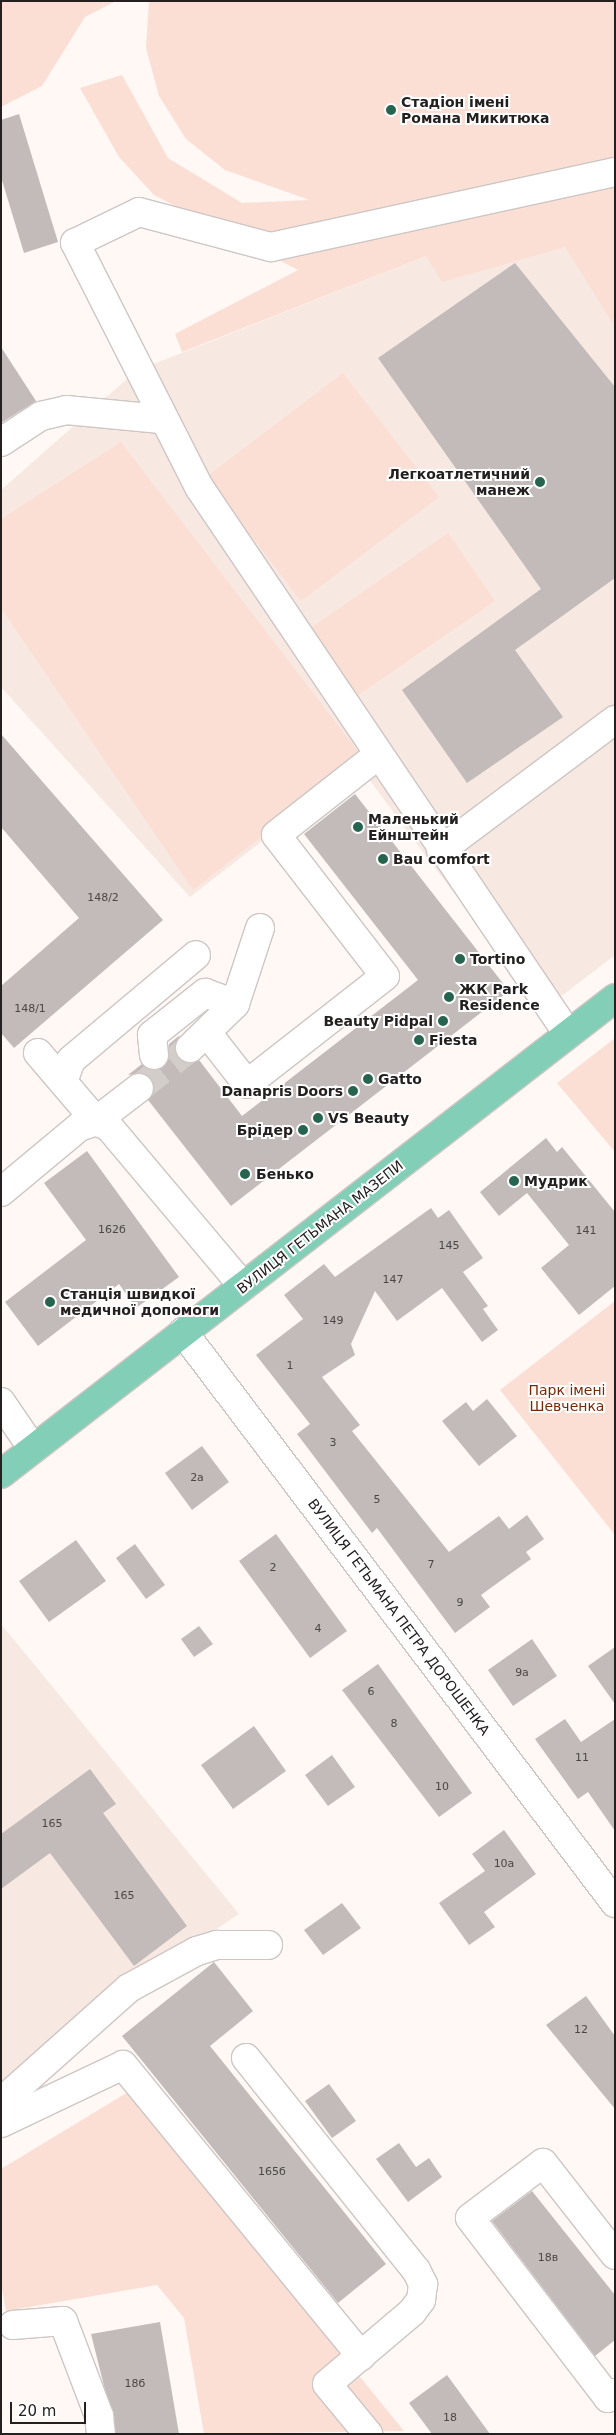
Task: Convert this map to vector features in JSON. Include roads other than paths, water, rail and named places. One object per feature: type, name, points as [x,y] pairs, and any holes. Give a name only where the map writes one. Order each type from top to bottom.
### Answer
[{"type":"main road","name":"ВУЛИЦЯ ГЕТЬМАНА МАЗЕПИ","points":[[1,1474],[615,998]]},
{"type":"street","points":[[568,1034],[441,850],[199,487],[160,419],[75,243],[139,212],[270,247],[615,172]]},
{"type":"street","points":[[1,442],[41,416],[66,410],[160,419]]},
{"type":"street","points":[[441,850],[615,720]]},
{"type":"street","points":[[260,928],[234,1004],[199,1041],[247,1084],[385,976],[276,835],[378,755]]},
{"type":"street","points":[[63,1082],[70,1060],[196,955]]},
{"type":"street","points":[[154,1055],[152,1035],[205,993],[234,1004]]},
{"type":"street","points":[[38,1053],[96,1121],[109,1127],[243,1286]]},
{"type":"street","points":[[1,1192],[79,1127],[96,1121],[139,1088]]},
{"type":"street","name":"ВУЛИЦЯ ГЕТЬМАНА ПЕТРА ДОРОШЕНКА","points":[[183,1332],[615,1903]]},
{"type":"street","points":[[1,1402],[32,1449]]},
{"type":"street","points":[[1,2102],[129,1988],[197,1951],[217,1945],[268,1945]]},
{"type":"street","points":[[246,2058],[423,2284],[421,2300],[412,2312],[327,2384],[368,2434]]},
{"type":"street","points":[[1,2123],[123,2065],[361,2356]]},
{"type":"street","points":[[613,2399],[470,2218],[543,2162],[615,2255]]},
{"type":"street","points":[[13,2325],[64,2321],[99,2416],[101,2434]]},
{"type":"tunnel","points":[[139,1088],[190,1048]]},
{"type":"place","name":"Стадіон імені Романа Микитюка","points":[[391,110]]},
{"type":"place","name":"Легкоатлетичний манеж","points":[[540,482]]},
{"type":"place","name":"Маленький Ейнштейн","points":[[358,827]]},
{"type":"place","name":"Bau comfort","points":[[383,859]]},
{"type":"place","name":"Tortino","points":[[460,959]]},
{"type":"place","name":"ЖК Park Residence","points":[[449,997]]},
{"type":"place","name":"Beauty Pidpal","points":[[443,1021]]},
{"type":"place","name":"Fiesta","points":[[419,1040]]},
{"type":"place","name":"Gatto","points":[[368,1079]]},
{"type":"place","name":"Danapris Doors","points":[[353,1091]]},
{"type":"place","name":"VS Beauty","points":[[318,1118]]},
{"type":"place","name":"Брідер","points":[[303,1130]]},
{"type":"place","name":"Бенько","points":[[245,1174]]},
{"type":"place","name":"Мудрик","points":[[514,1181]]},
{"type":"place","name":"Станція швидкої медичної допомоги","points":[[50,1302]]},
{"type":"park label","name":"Парк імені Шевченка","points":[[567,1398]]}]
